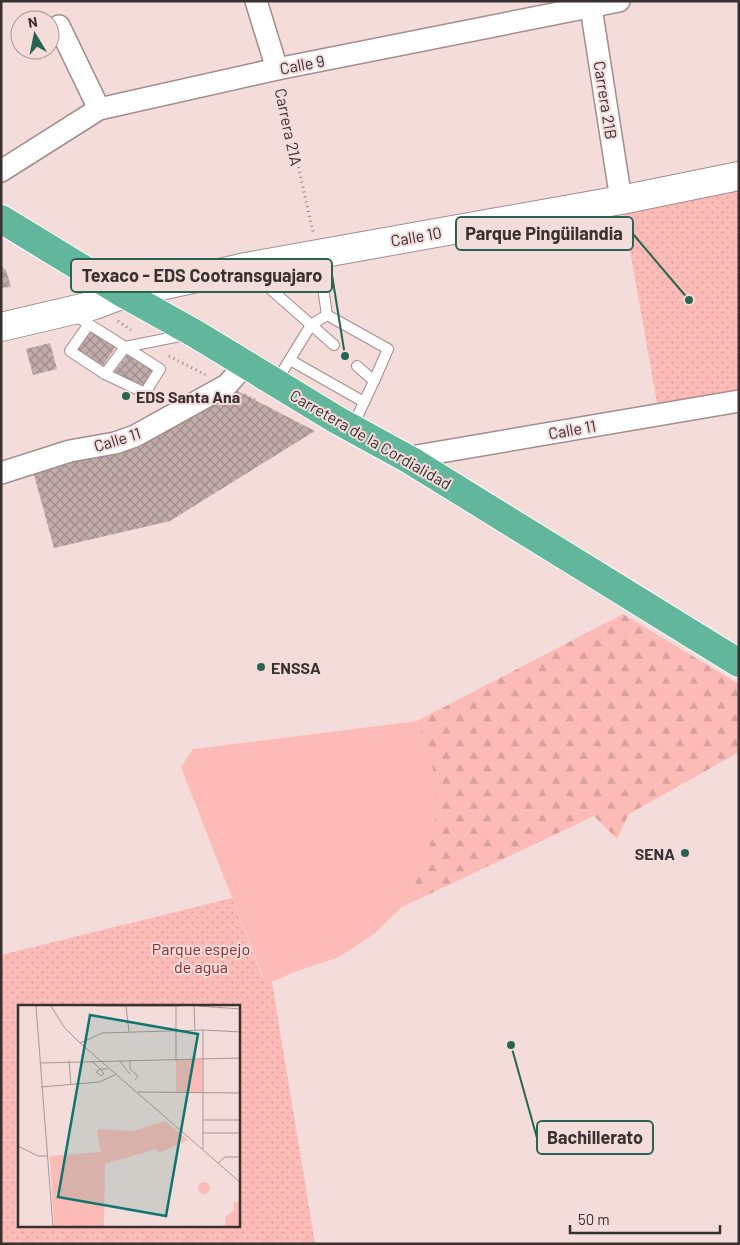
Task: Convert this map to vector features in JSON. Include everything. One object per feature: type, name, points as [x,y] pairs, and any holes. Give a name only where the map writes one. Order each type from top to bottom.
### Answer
[{"type":"highway","name":"Carretera de la Cordialidad","points":[[1,219],[118,306],[194,333],[245,365],[270,394],[352,428],[406,458],[739,663]]},
{"type":"main road","name":"Calle 10","points":[[1,326],[78,317],[95,305],[118,306],[246,267],[621,200],[739,176]]},
{"type":"main road","name":"Calle 10","points":[[1,308],[82,290],[118,306]]},
{"type":"street","name":"Carrera 21A","points":[[256,1],[276,69]]},
{"type":"street","name":"Calle 9","points":[[1,171],[99,109],[276,69],[591,4],[619,1]]},
{"type":"street","name":"Carrera 21B","points":[[591,4],[621,200]]},
{"type":"street","points":[[60,28],[99,109]]},
{"type":"street","name":"Calle 11","points":[[1,473],[70,451],[135,436],[226,385],[245,365]]},
{"type":"street","name":"Calle 11","points":[[406,458],[739,401]]},
{"type":"lane","points":[[317,253],[327,315]]},
{"type":"lane","points":[[246,267],[334,345]]},
{"type":"lane","points":[[270,394],[311,325],[327,315]]},
{"type":"lane","points":[[327,315],[388,349],[352,428]]},
{"type":"lane","points":[[78,317],[160,368],[145,393],[105,374],[70,351],[78,317]]},
{"type":"lane","points":[[105,374],[125,347],[194,333]]},
{"type":"lane","points":[[290,360],[364,402]]},
{"type":"lane","points":[[357,366],[374,381]]},
{"type":"path","name":"Carrera 21A","points":[[276,69],[317,253]]},
{"type":"path","points":[[118,306],[148,342],[166,354],[226,385],[270,394]]},
{"type":"green space","points":[[739,176],[739,401],[659,414],[621,200]]},
{"type":"green space","points":[[623,614],[739,684],[739,752],[629,814],[617,839],[594,816],[402,907],[426,862],[432,761],[417,721]]},
{"type":"green space","points":[[417,721],[432,761],[437,809],[426,863],[402,907],[374,934],[339,957],[294,972],[272,982],[263,977],[181,767],[193,749]]},
{"type":"green space","name":"Parque espejo de agua","points":[[232,898],[262,977],[272,982],[315,1244],[1,1244],[1,955]]},
{"type":"building","points":[[1,266],[6,270],[11,287],[1,288]]},
{"type":"building","points":[[89,328],[117,345],[103,366],[74,349]]},
{"type":"building","points":[[50,343],[57,369],[33,375],[26,349]]},
{"type":"building","points":[[129,352],[156,369],[143,391],[114,372]]},
{"type":"building","points":[[230,387],[315,431],[170,521],[54,548],[33,471]]},
{"type":"place","name":"Parque Pingüilandia","points":[[689,300]]},
{"type":"place","name":"Texaco - EDS Cootransguajaro","points":[[345,356]]},
{"type":"place","name":"EDS Santa Ana","points":[[126,396]]},
{"type":"place","name":"ENSSA","points":[[261,667]]},
{"type":"place","name":"SENA","points":[[685,853]]},
{"type":"place","name":"Bachillerato","points":[[511,1045]]}]
